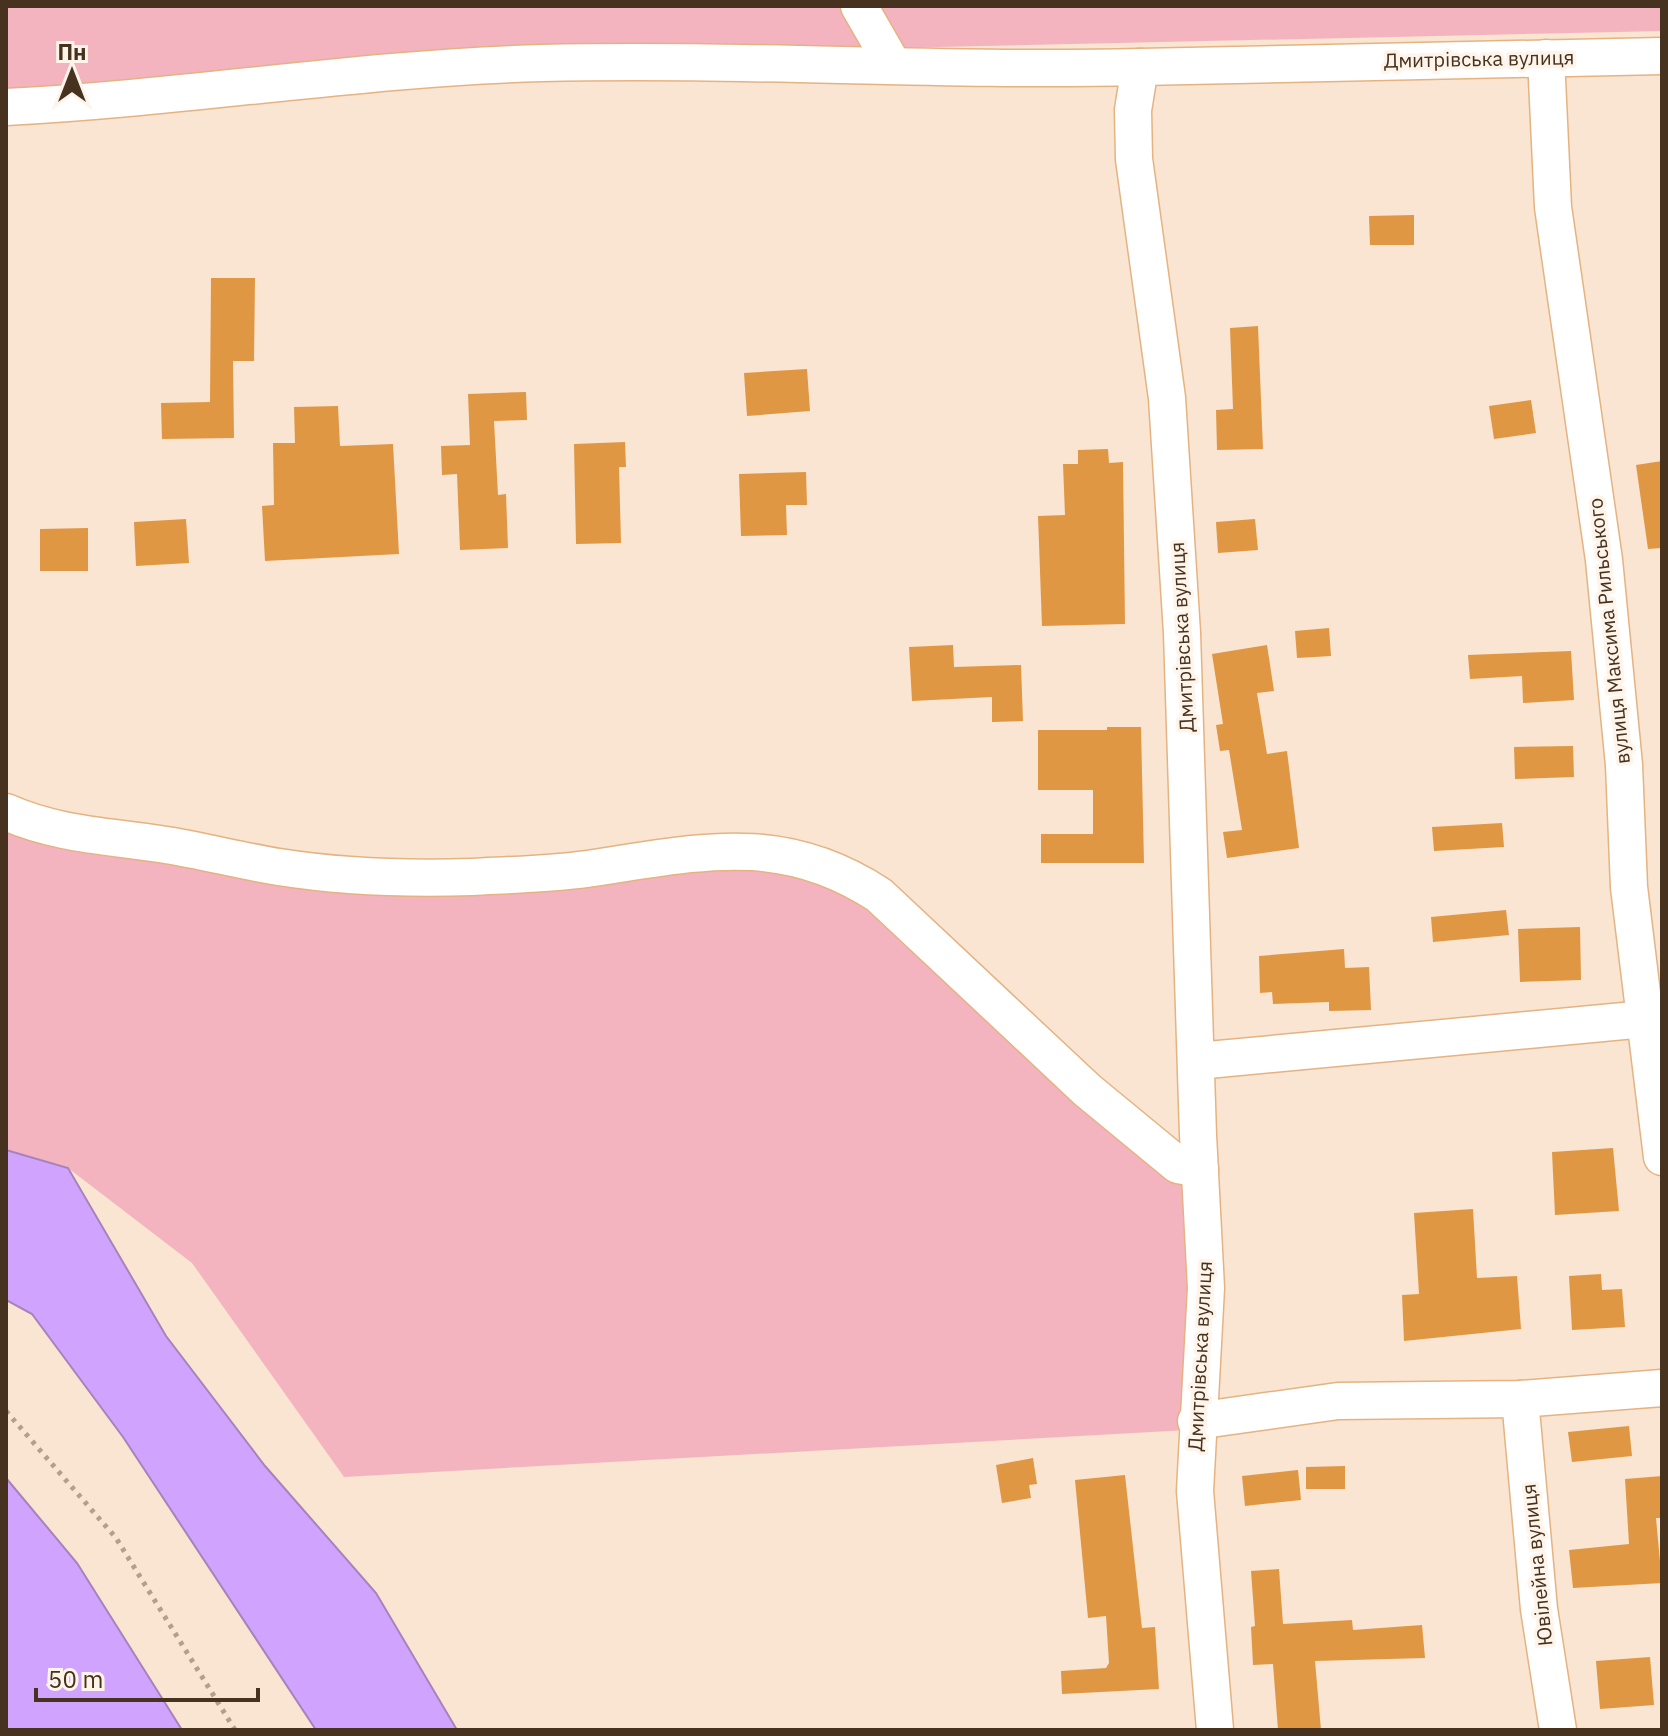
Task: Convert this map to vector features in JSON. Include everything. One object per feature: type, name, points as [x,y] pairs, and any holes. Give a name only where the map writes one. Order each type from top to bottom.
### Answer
[{"type":"street","points":[[859,6],[893,65]]},
{"type":"street","name":"Дмитрівська вулиця","points":[[1215,1730],[1197,1519],[1196,1421],[1206,1315],[1173,464],[1164,370],[1140,216],[1133,140],[1140,67],[1662,56]]},
{"type":"street","name":"вулиця Максима Рильського","points":[[1546,58],[1553,207],[1604,560],[1623,749],[1627,865],[1662,1157]]},
{"type":"street","points":[[6,107],[146,98],[337,76],[509,65],[732,61],[1140,67]]},
{"type":"street","points":[[6,812],[68,832],[328,872],[475,877],[586,869],[684,852],[761,850],[796,857],[843,874],[879,895],[1087,1090],[1178,1165],[1200,1169]]},
{"type":"street","points":[[1197,1061],[1645,1019]]},
{"type":"street","points":[[1196,1421],[1338,1401],[1520,1399],[1662,1388]]},
{"type":"street","name":"Ювілейна вулиця","points":[[1520,1399],[1535,1573],[1558,1730]]},
{"type":"path","points":[[6,1411],[116,1538],[235,1730]]},
{"type":"shaded area","points":[[6,6],[1662,6],[1662,31],[845,49],[6,90]]},
{"type":"shaded area","points":[[6,829],[259,876],[767,860],[860,894],[995,1021],[1058,1089],[1130,1149],[1188,1179],[1188,1430],[344,1477],[192,1263],[68,1168],[6,1150]]},
{"type":"shaded area","points":[[6,1150],[68,1168],[166,1336],[265,1466],[376,1593],[457,1730],[316,1730],[123,1437],[32,1314],[6,1300]]},
{"type":"shaded area","points":[[6,1478],[77,1563],[182,1730],[6,1730]]},
{"type":"building","points":[[1414,215],[1414,245],[1370,245],[1369,216]]},
{"type":"building","points":[[211,278],[255,278],[254,361],[233,361],[234,438],[162,439],[161,403],[210,402]]},
{"type":"building","points":[[1258,326],[1263,449],[1217,450],[1216,410],[1233,409],[1230,328]]},
{"type":"building","points":[[807,369],[810,411],[747,416],[744,373]]},
{"type":"building","points":[[526,392],[527,420],[494,421],[498,495],[506,494],[508,548],[460,550],[457,474],[442,475],[441,446],[470,445],[468,394]]},
{"type":"building","points":[[1531,400],[1536,433],[1494,439],[1489,406]]},
{"type":"building","points":[[338,406],[340,446],[393,444],[399,554],[265,561],[262,506],[274,505],[273,443],[295,443],[294,407]]},
{"type":"building","points":[[625,442],[626,467],[619,467],[621,543],[576,544],[574,444]]},
{"type":"building","points":[[1108,449],[1109,463],[1123,462],[1125,624],[1042,626],[1038,516],[1065,515],[1063,464],[1078,464],[1078,450]]},
{"type":"building","points":[[1662,461],[1662,548],[1648,549],[1636,465]]},
{"type":"building","points":[[806,472],[807,505],[786,505],[787,535],[741,536],[739,474]]},
{"type":"building","points":[[186,519],[189,563],[136,566],[134,522]]},
{"type":"building","points":[[1255,519],[1258,550],[1218,553],[1216,522]]},
{"type":"building","points":[[88,528],[88,571],[40,571],[40,529]]},
{"type":"building","points":[[1329,628],[1331,656],[1297,658],[1295,631]]},
{"type":"building","points":[[953,645],[954,667],[1021,665],[1023,721],[992,722],[992,697],[912,701],[909,647]]},
{"type":"building","points":[[1267,645],[1274,691],[1257,693],[1267,754],[1287,751],[1299,848],[1227,858],[1223,832],[1242,830],[1229,750],[1220,751],[1216,725],[1223,724],[1212,654]]},
{"type":"building","points":[[1571,651],[1574,700],[1523,703],[1522,676],[1470,679],[1468,655]]},
{"type":"building","points":[[1107,727],[1141,727],[1144,863],[1041,863],[1041,834],[1093,834],[1093,790],[1038,790],[1038,730],[1107,730]]},
{"type":"building","points":[[1573,746],[1574,777],[1515,779],[1514,747]]},
{"type":"building","points":[[1502,823],[1504,847],[1434,851],[1432,827]]},
{"type":"building","points":[[1506,910],[1509,935],[1433,942],[1431,917]]},
{"type":"building","points":[[1580,927],[1581,980],[1520,982],[1518,929]]},
{"type":"building","points":[[1344,949],[1345,968],[1369,967],[1371,1010],[1329,1011],[1329,1002],[1273,1004],[1272,992],[1260,993],[1259,956]]},
{"type":"building","points":[[1613,1148],[1619,1211],[1555,1215],[1552,1152]]},
{"type":"building","points":[[1473,1209],[1477,1278],[1517,1276],[1521,1329],[1404,1341],[1402,1295],[1419,1294],[1414,1213]]},
{"type":"building","points":[[1601,1274],[1602,1290],[1622,1289],[1625,1327],[1572,1330],[1569,1276]]},
{"type":"building","points":[[1629,1426],[1632,1456],[1572,1462],[1568,1432]]},
{"type":"building","points":[[1033,1458],[1037,1484],[1029,1485],[1031,1498],[1002,1503],[996,1465]]},
{"type":"building","points":[[1345,1466],[1345,1489],[1306,1489],[1306,1467]]},
{"type":"building","points":[[1298,1470],[1301,1500],[1245,1506],[1242,1476]]},
{"type":"building","points":[[1125,1475],[1142,1628],[1155,1627],[1159,1689],[1062,1694],[1061,1671],[1106,1668],[1109,1663],[1106,1616],[1088,1618],[1075,1480]]},
{"type":"building","points":[[1662,1476],[1662,1518],[1656,1518],[1662,1583],[1573,1588],[1569,1550],[1629,1544],[1625,1479]]},
{"type":"building","points":[[1279,1569],[1283,1624],[1352,1620],[1353,1630],[1422,1625],[1425,1658],[1315,1661],[1321,1730],[1278,1730],[1273,1664],[1253,1665],[1251,1627],[1255,1626],[1251,1571]]},
{"type":"building","points":[[1650,1657],[1654,1705],[1600,1709],[1596,1661]]}]
